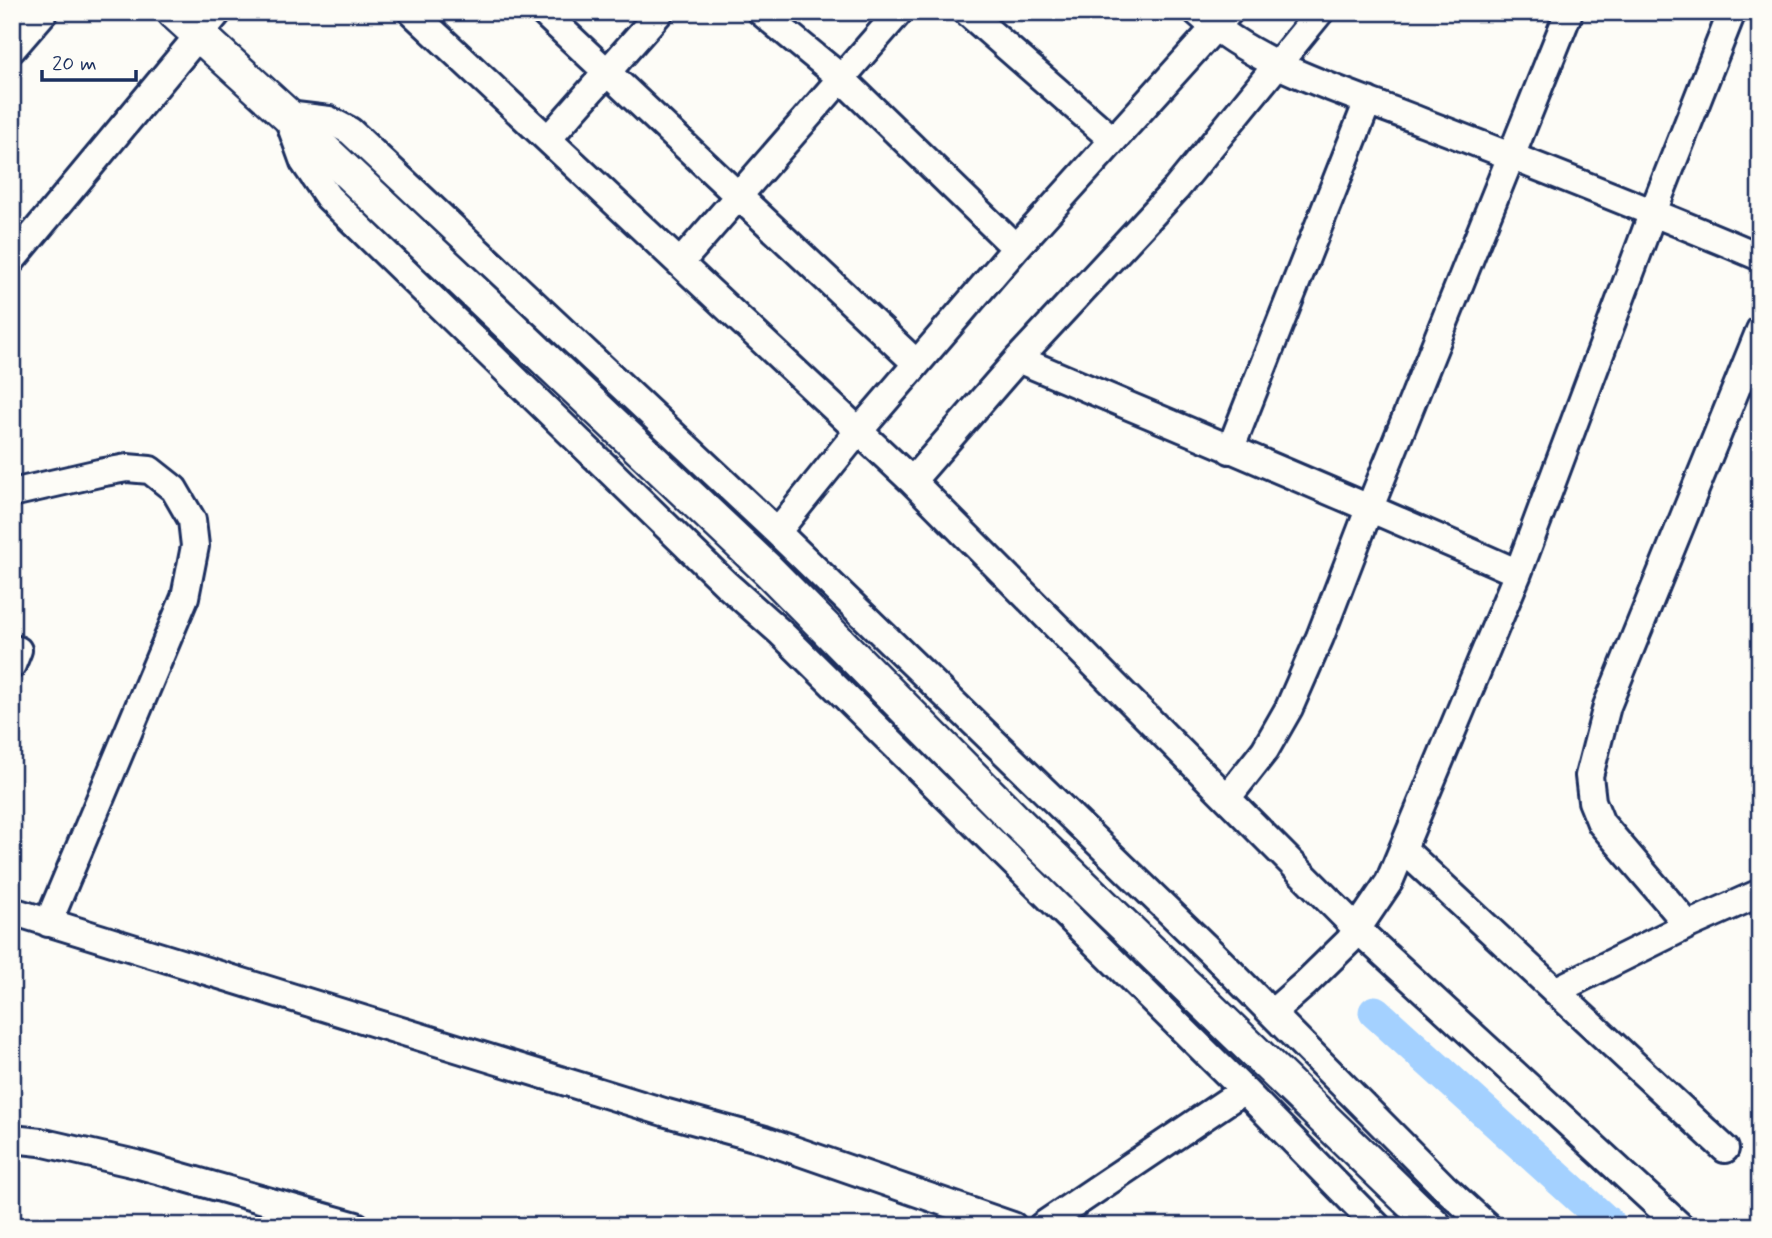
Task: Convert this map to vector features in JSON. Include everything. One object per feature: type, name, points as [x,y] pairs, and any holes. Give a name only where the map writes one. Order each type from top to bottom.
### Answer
[{"type":"street","points":[[12,49],[44,12]]},
{"type":"street","points":[[174,12],[209,23],[287,115],[768,570],[1016,821],[1435,1226]]},
{"type":"street","points":[[412,12],[680,263],[853,438],[912,481],[1228,797],[1353,935],[1680,1226]]},
{"type":"street","points":[[543,12],[916,363]]},
{"type":"street","points":[[548,139],[660,12]]},
{"type":"street","points":[[761,12],[840,77],[1016,248]]},
{"type":"street","points":[[680,263],[899,12]]},
{"type":"street","points":[[967,12],[1113,140]]},
{"type":"street","points":[[912,481],[1018,359],[1176,189],[1268,60],[1320,12]]},
{"type":"street","points":[[1228,797],[1265,750],[1289,708],[1320,637],[1569,12]]},
{"type":"street","points":[[1272,1013],[1307,983],[1353,935],[1389,882],[1518,573],[1653,212],[1732,12]]},
{"type":"street","points":[[777,531],[916,363],[1216,22],[1268,60],[1760,257]]},
{"type":"street","points":[[12,260],[209,23]]},
{"type":"street","points":[[1230,450],[1368,100]]},
{"type":"street","points":[[287,115],[329,120],[350,131],[777,531],[1272,1013],[1443,1186],[1487,1226]]},
{"type":"street","points":[[287,115],[304,162],[328,197],[726,584],[780,632],[1244,1090],[1377,1226]]},
{"type":"street","points":[[1688,925],[1601,823],[1592,801],[1589,776],[1607,706],[1760,330]]},
{"type":"street","points":[[1018,359],[1370,507],[1518,573]]},
{"type":"street","points":[[12,493],[99,472],[127,468],[150,470],[174,489],[192,520],[195,545],[185,597],[48,923]]},
{"type":"street","points":[[1403,849],[1725,1149]]},
{"type":"street","points":[[1555,991],[1688,925],[1760,893]]},
{"type":"street","points":[[12,911],[667,1113],[765,1140],[1013,1226]]},
{"type":"street","points":[[1042,1226],[1244,1090]]},
{"type":"street","points":[[12,1139],[40,1142],[136,1164],[356,1226]]},
{"type":"waterway","points":[[1375,1012],[1611,1226]]}]
